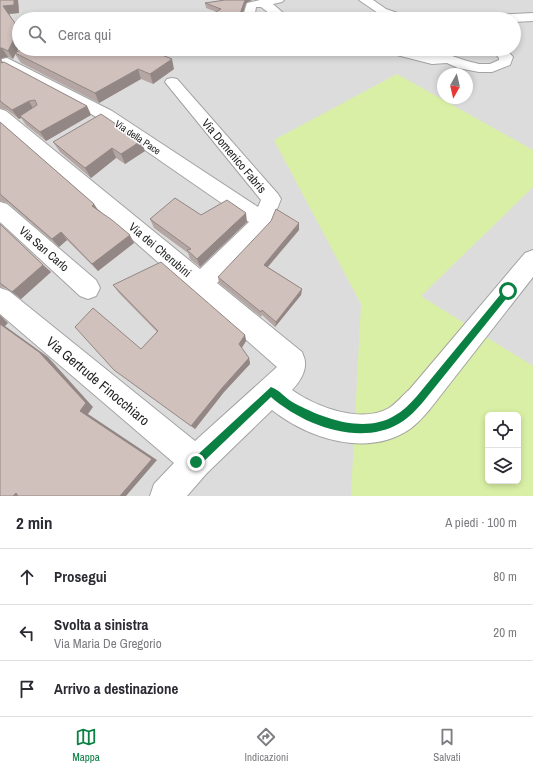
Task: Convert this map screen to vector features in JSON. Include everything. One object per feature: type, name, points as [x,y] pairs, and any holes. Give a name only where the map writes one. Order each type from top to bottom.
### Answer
[{"type":"street","points":[[250,12],[251,5],[278,0]]},
{"type":"street","points":[[365,0],[384,12]]},
{"type":"street","points":[[264,3],[274,12]]},
{"type":"street","points":[[449,4],[460,12]]},
{"type":"street","points":[[521,18],[533,17]]},
{"type":"street","points":[[417,56],[432,60],[441,56]]},
{"type":"street","points":[[449,56],[471,67],[492,68],[502,65],[506,60],[503,56]]},
{"type":"street","name":"Via della Pace","points":[[7,62],[106,115],[263,221]]},
{"type":"street","name":"Via Domenico Fabris","points":[[172,82],[271,199],[263,221],[201,284]]},
{"type":"street","name":"Via dei Cherubini","points":[[0,114],[50,149],[201,284],[292,362],[289,374],[271,391]]},
{"type":"street","points":[[87,126],[106,115]]},
{"type":"street","name":"Via San Carlo","points":[[3,218],[88,288]]},
{"type":"street","points":[[166,496],[196,462],[271,391],[284,403],[295,409],[320,421],[343,427],[363,428],[384,426],[407,413],[533,260]]},
{"type":"street","name":"Via Gertrude Finocchiaro","points":[[0,299],[196,462]]},
{"type":"shaded area","points":[[0,0],[533,0],[533,496],[0,496]]},
{"type":"green space","points":[[397,74],[437,96],[437,104],[451,104],[533,150],[533,187],[421,296],[533,366],[533,496],[351,496],[361,304],[274,140]]},
{"type":"building","points":[[0,0],[14,0],[14,5],[3,6],[12,19],[12,43],[8,51],[0,48]]},
{"type":"building","points":[[225,0],[245,0],[241,12],[216,12],[221,9],[205,3]]},
{"type":"building","points":[[21,56],[164,56],[172,59],[150,74],[138,69],[95,93]]},
{"type":"building","points":[[0,60],[2,61],[1,63],[4,62],[87,106],[40,132],[20,116],[37,105],[35,100],[29,101],[12,110],[0,101]]},
{"type":"building","points":[[101,114],[141,141],[121,154],[112,148],[85,168],[53,142]]},
{"type":"building","points":[[0,122],[94,204],[92,206],[130,235],[92,264],[61,232],[52,239],[0,194]]},
{"type":"building","points":[[175,198],[201,215],[227,200],[246,213],[197,259],[187,250],[191,249],[150,219]]},
{"type":"building","points":[[276,209],[299,223],[264,265],[302,289],[276,322],[262,310],[261,312],[218,277],[271,221]]},
{"type":"building","points":[[0,224],[43,265],[12,292],[0,283]]},
{"type":"building","points":[[161,262],[245,335],[239,344],[249,358],[191,426],[114,370],[75,327],[93,308],[141,349],[158,331],[113,285]]},
{"type":"building","points":[[0,324],[39,352],[86,403],[80,411],[152,459],[120,496],[18,496],[16,493],[13,496],[0,496]]},
{"type":"route","points":[[196,462],[271,391],[284,403],[295,409],[320,421],[343,427],[363,428],[384,426],[396,420],[407,413],[420,399],[508,291]]}]
